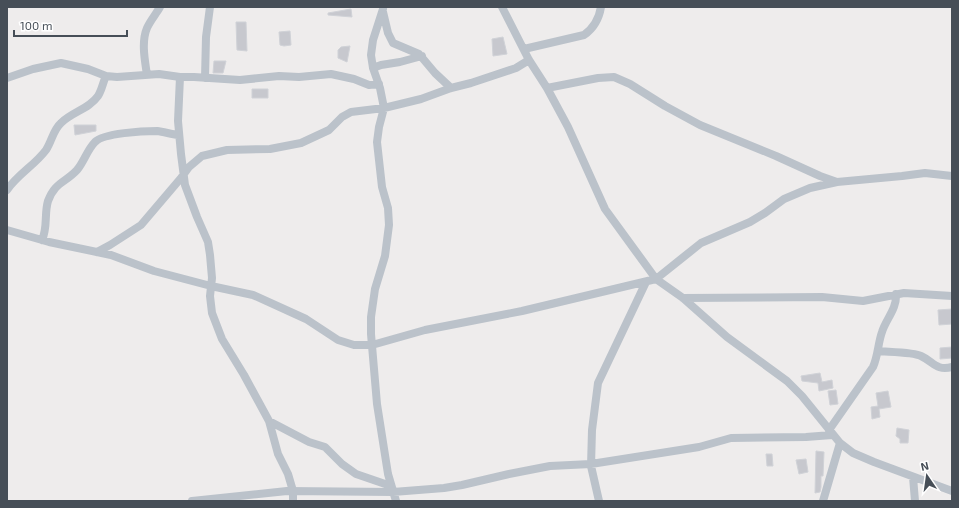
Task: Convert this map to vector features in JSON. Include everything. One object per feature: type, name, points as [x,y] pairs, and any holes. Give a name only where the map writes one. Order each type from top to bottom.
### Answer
[{"type":"street","points":[[147,75],[144,51],[145,33],[160,7]]},
{"type":"street","points":[[205,78],[206,37],[210,7]]},
{"type":"street","points":[[502,7],[529,60],[547,88],[568,127],[605,209],[656,278],[683,298],[727,337],[787,381],[802,396],[840,443],[853,453],[952,491]]},
{"type":"street","points":[[524,49],[584,34],[592,30],[600,14],[601,7]]},
{"type":"street","points":[[382,8],[388,33],[393,43],[417,52],[435,73],[451,88]]},
{"type":"street","points":[[382,8],[373,40],[371,55],[384,108],[377,142],[382,187],[388,208],[389,225],[385,256],[374,296],[371,317],[377,404],[392,489],[396,501]]},
{"type":"street","points":[[373,68],[422,56]]},
{"type":"street","points":[[97,252],[141,225],[181,178],[183,173],[194,161],[202,156],[227,150],[270,149],[302,143],[329,130],[349,113],[384,108],[422,99],[451,88],[516,68],[529,60]]},
{"type":"street","points":[[7,78],[33,69],[61,63],[88,69],[106,76],[128,77],[170,75],[180,77],[240,80],[279,76],[299,77],[331,74],[354,79],[369,85],[379,84]]},
{"type":"street","points":[[7,190],[45,151],[59,124],[96,99],[101,91],[106,76]]},
{"type":"street","points":[[180,77],[178,135],[183,173],[185,185],[191,202],[208,242],[212,265],[211,309],[218,330],[268,421],[278,454],[288,474],[293,491],[293,501]]},
{"type":"street","points":[[547,88],[598,78],[614,77],[630,84],[665,106],[700,125],[837,182]]},
{"type":"street","points":[[42,240],[46,226],[46,209],[52,192],[57,185],[76,170],[96,141],[106,136],[148,131],[160,131],[178,135]]},
{"type":"street","points":[[7,223],[10,230],[42,240],[111,255],[154,271],[211,286],[242,292],[262,299],[306,320],[344,343],[354,345],[372,345],[425,330],[522,311],[646,282],[656,278],[701,243],[750,222],[784,199],[799,192],[837,182],[925,173],[952,176]]},
{"type":"street","points":[[599,501],[591,464],[592,430],[598,383],[646,282]]},
{"type":"street","points":[[683,298],[822,297],[863,301],[896,294],[914,293],[952,296]]},
{"type":"street","points":[[192,501],[293,491],[392,489],[462,485],[506,474],[550,466],[591,464],[699,447],[731,438],[806,437],[831,432],[873,366],[878,351],[881,333],[895,305],[896,294]]},
{"type":"street","points":[[878,351],[918,355],[938,367],[952,367]]},
{"type":"street","points":[[268,421],[309,442],[325,447],[342,464],[356,474],[392,489]]},
{"type":"street","points":[[823,501],[840,443]]},
{"type":"street","points":[[913,477],[915,501]]},
{"type":"building","points":[[351,9],[352,17],[328,15],[328,13]]},
{"type":"building","points":[[236,22],[246,22],[247,51],[237,50]]},
{"type":"building","points":[[290,31],[291,45],[280,45],[279,32]]},
{"type":"building","points":[[503,37],[507,54],[493,56],[492,39]]},
{"type":"building","points":[[350,46],[347,62],[338,58],[338,50],[341,47]]},
{"type":"building","points":[[214,61],[226,61],[223,73],[213,73]]},
{"type":"building","points":[[252,89],[268,89],[268,98],[252,98]]},
{"type":"building","points":[[74,125],[96,125],[96,131],[75,135]]},
{"type":"building","points":[[952,309],[952,324],[939,325],[938,310]]},
{"type":"building","points":[[952,347],[952,358],[940,359],[940,348]]},
{"type":"building","points":[[820,373],[822,382],[832,380],[833,388],[819,391],[818,383],[802,381],[801,376]]},
{"type":"building","points":[[836,390],[838,404],[830,405],[828,391]]},
{"type":"building","points":[[888,391],[891,407],[879,409],[880,417],[872,419],[871,407],[878,406],[876,393]]},
{"type":"building","points":[[897,428],[909,430],[908,443],[900,443],[900,439],[896,436]]},
{"type":"building","points":[[816,451],[824,452],[823,476],[821,476],[820,492],[815,493]]},
{"type":"building","points":[[766,454],[772,454],[773,466],[767,466]]},
{"type":"building","points":[[806,459],[808,472],[799,474],[796,460]]}]
